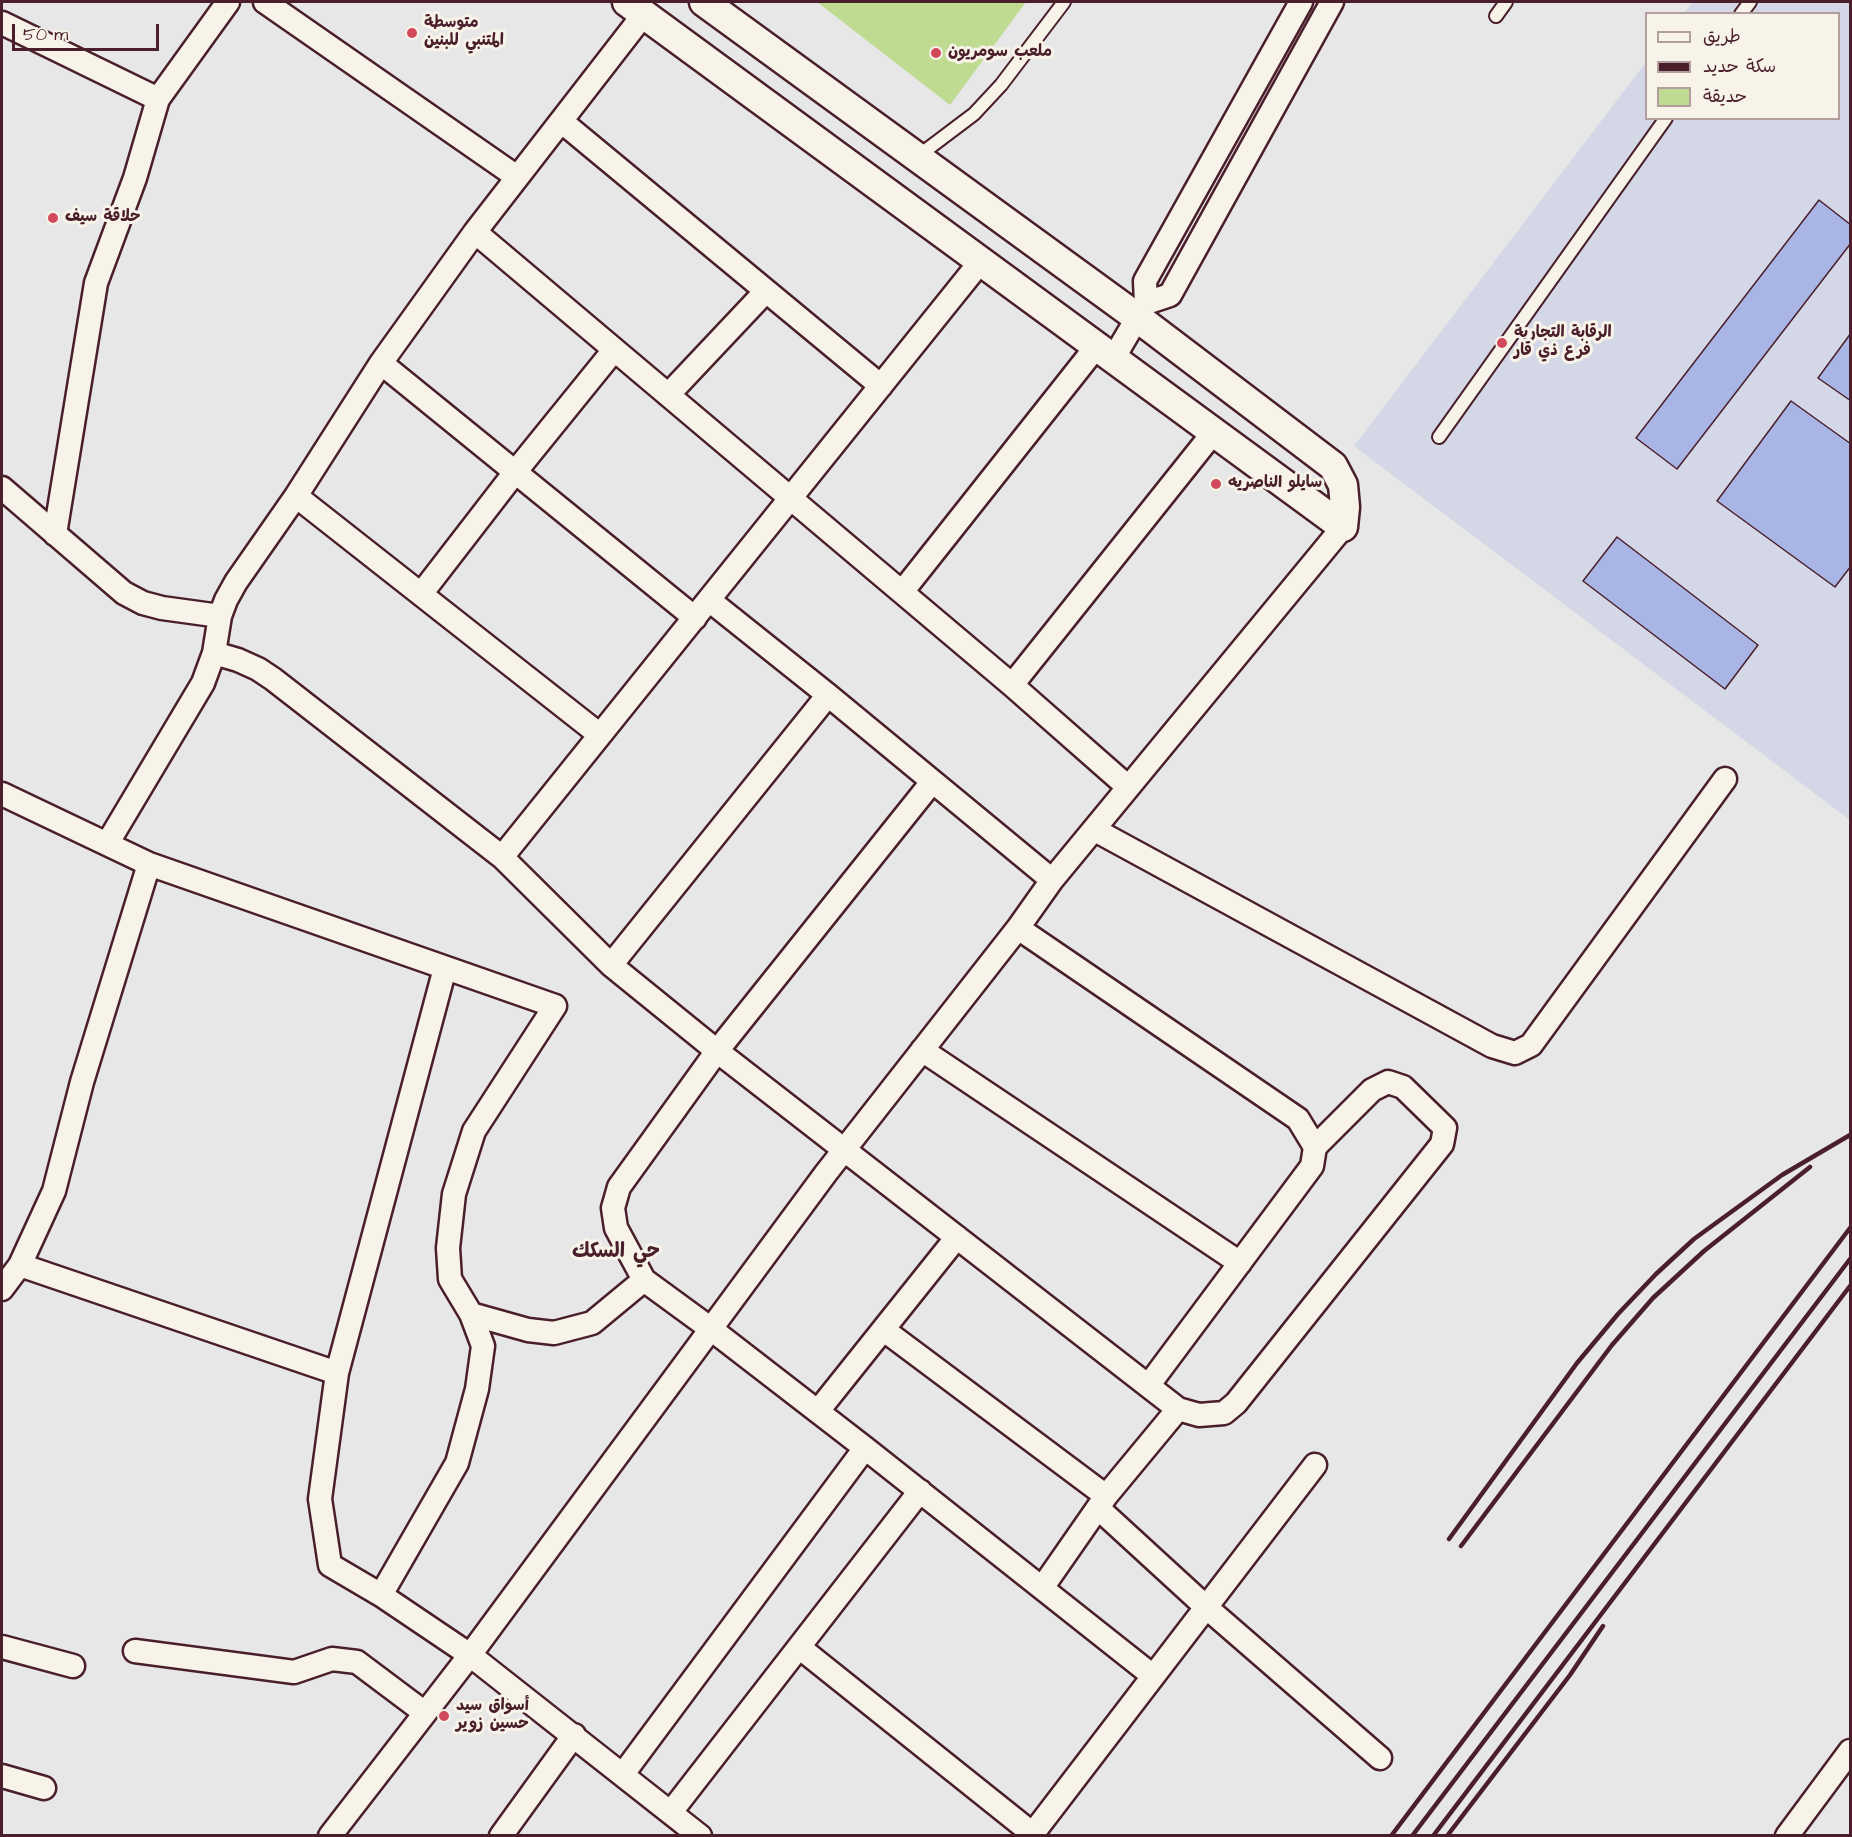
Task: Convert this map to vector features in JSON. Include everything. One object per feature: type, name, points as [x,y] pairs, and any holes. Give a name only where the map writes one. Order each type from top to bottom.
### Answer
[{"type":"street","points":[[55,534],[96,283],[135,178],[158,99],[228,2]]},
{"type":"street","points":[[265,2],[517,177]]},
{"type":"street","points":[[1142,310],[1145,281],[1301,2]]},
{"type":"street","points":[[902,592],[1142,310],[1170,295],[1332,2]]},
{"type":"street","points":[[330,1836],[470,1655],[844,1150],[1018,928],[1052,880],[1343,527],[1346,507],[1343,485],[1333,466],[1142,310],[917,157],[716,5]]},
{"type":"street","points":[[107,844],[202,683],[214,653],[220,616],[236,582],[296,496],[381,363],[475,232],[561,121],[636,8],[1343,527]]},
{"type":"street","points":[[2,23],[158,99]]},
{"type":"street","points":[[561,121],[881,387]]},
{"type":"street","points":[[475,232],[1012,685],[1128,787]]},
{"type":"street","points":[[502,857],[981,261]]},
{"type":"street","points":[[668,395],[766,291]]},
{"type":"street","points":[[421,594],[614,350]]},
{"type":"street","points":[[381,363],[695,618]]},
{"type":"street","points":[[1012,685],[1213,433]]},
{"type":"street","points":[[2,488],[124,593],[143,603],[181,612],[220,616]]},
{"type":"street","points":[[296,496],[600,735]]},
{"type":"street","points":[[709,600],[1052,880]]},
{"type":"street","points":[[214,653],[248,665],[273,679],[502,857],[611,965],[717,1051],[957,1238],[1148,1386],[1179,1409],[1199,1415],[1224,1413],[1236,1403],[1442,1144],[1445,1128],[1403,1087],[1388,1082],[1372,1090],[1315,1147],[1312,1166],[1148,1386]]},
{"type":"street","points":[[611,965],[828,695]]},
{"type":"street","points":[[1095,830],[1492,1046],[1515,1053],[1531,1046],[1725,779]]},
{"type":"street","points":[[932,782],[717,1051],[619,1187],[613,1208],[616,1228],[644,1280],[866,1448],[1153,1676]]},
{"type":"street","points":[[2,794],[150,864],[555,1006],[474,1131],[454,1194],[448,1248],[450,1279],[471,1314],[483,1346],[477,1389],[457,1463],[381,1595]]},
{"type":"street","points":[[2,1289],[20,1265],[54,1191],[82,1082],[150,864]]},
{"type":"street","points":[[1018,928],[1298,1119],[1315,1147]]},
{"type":"street","points":[[445,968],[338,1373],[320,1499],[330,1564],[381,1595],[470,1655],[623,1773],[700,1836]]},
{"type":"street","points":[[922,1050],[1240,1263]]},
{"type":"street","points":[[818,1411],[957,1238]]},
{"type":"street","points":[[20,1265],[338,1373]]},
{"type":"street","points":[[471,1314],[528,1330],[554,1333],[592,1323],[644,1280]]},
{"type":"street","points":[[884,1330],[1102,1502],[1206,1607],[1380,1758]]},
{"type":"street","points":[[1042,1588],[1102,1502],[1179,1409]]},
{"type":"street","points":[[623,1773],[866,1448]]},
{"type":"street","points":[[799,1647],[1032,1835],[1315,1465]]},
{"type":"street","points":[[671,1812],[920,1491]]},
{"type":"street","points":[[2,1647],[73,1666]]},
{"type":"street","points":[[135,1651],[294,1672],[332,1659],[357,1662],[425,1713]]},
{"type":"street","points":[[501,1836],[574,1735]]},
{"type":"street","points":[[1787,1836],[1851,1751]]},
{"type":"street","points":[[2,1776],[44,1788]]},
{"type":"lane","points":[[917,157],[974,114],[1001,85],[1064,2]]},
{"type":"lane","points":[[1496,16],[1506,2]]},
{"type":"lane","points":[[1439,437],[1665,120]]},
{"type":"shaded area","points":[[1693,2],[1850,2],[1850,820],[1354,446],[1645,63],[1645,120],[1840,120],[1840,12],[1685,12]]},
{"type":"green space","name":"ملعب سومريون","points":[[817,2],[1026,2],[950,105]]},
{"type":"building","points":[[1819,200],[1851,225],[1851,243],[1677,469],[1636,438]]},
{"type":"building","points":[[1851,333],[1851,401],[1818,378]]},
{"type":"building","points":[[1791,401],[1851,444],[1851,566],[1835,587],[1717,501]]},
{"type":"building","points":[[1617,537],[1758,645],[1725,689],[1583,581]]},
{"type":"railway","points":[[1449,1539],[1577,1363],[1618,1314],[1656,1274],[1694,1239],[1782,1175],[1850,1135]]},
{"type":"railway","points":[[1461,1546],[1612,1345],[1653,1298],[1704,1251],[1810,1167]]},
{"type":"railway","points":[[1391,1836],[1850,1228]]},
{"type":"railway","points":[[1412,1836],[1850,1259]]},
{"type":"railway","points":[[1433,1836],[1850,1286]]},
{"type":"railway","points":[[1447,1836],[1570,1675],[1603,1626]]},
{"type":"place","name":"متوسطة المتنبي للبنين","points":[[412,33]]},
{"type":"place","name":"ملعب سومريون","points":[[936,53]]},
{"type":"place","name":"حلاقة سيف","points":[[53,218]]},
{"type":"place","name":"الرقابة التجارية فرع ذي قار","points":[[1502,343]]},
{"type":"place","name":"سايلو الناصريه","points":[[1216,484]]},
{"type":"place","name":"أسواق سيد حسين زوير","points":[[444,1716]]},
{"type":"district","name":"حي السكك","points":[[616,1253]]}]
